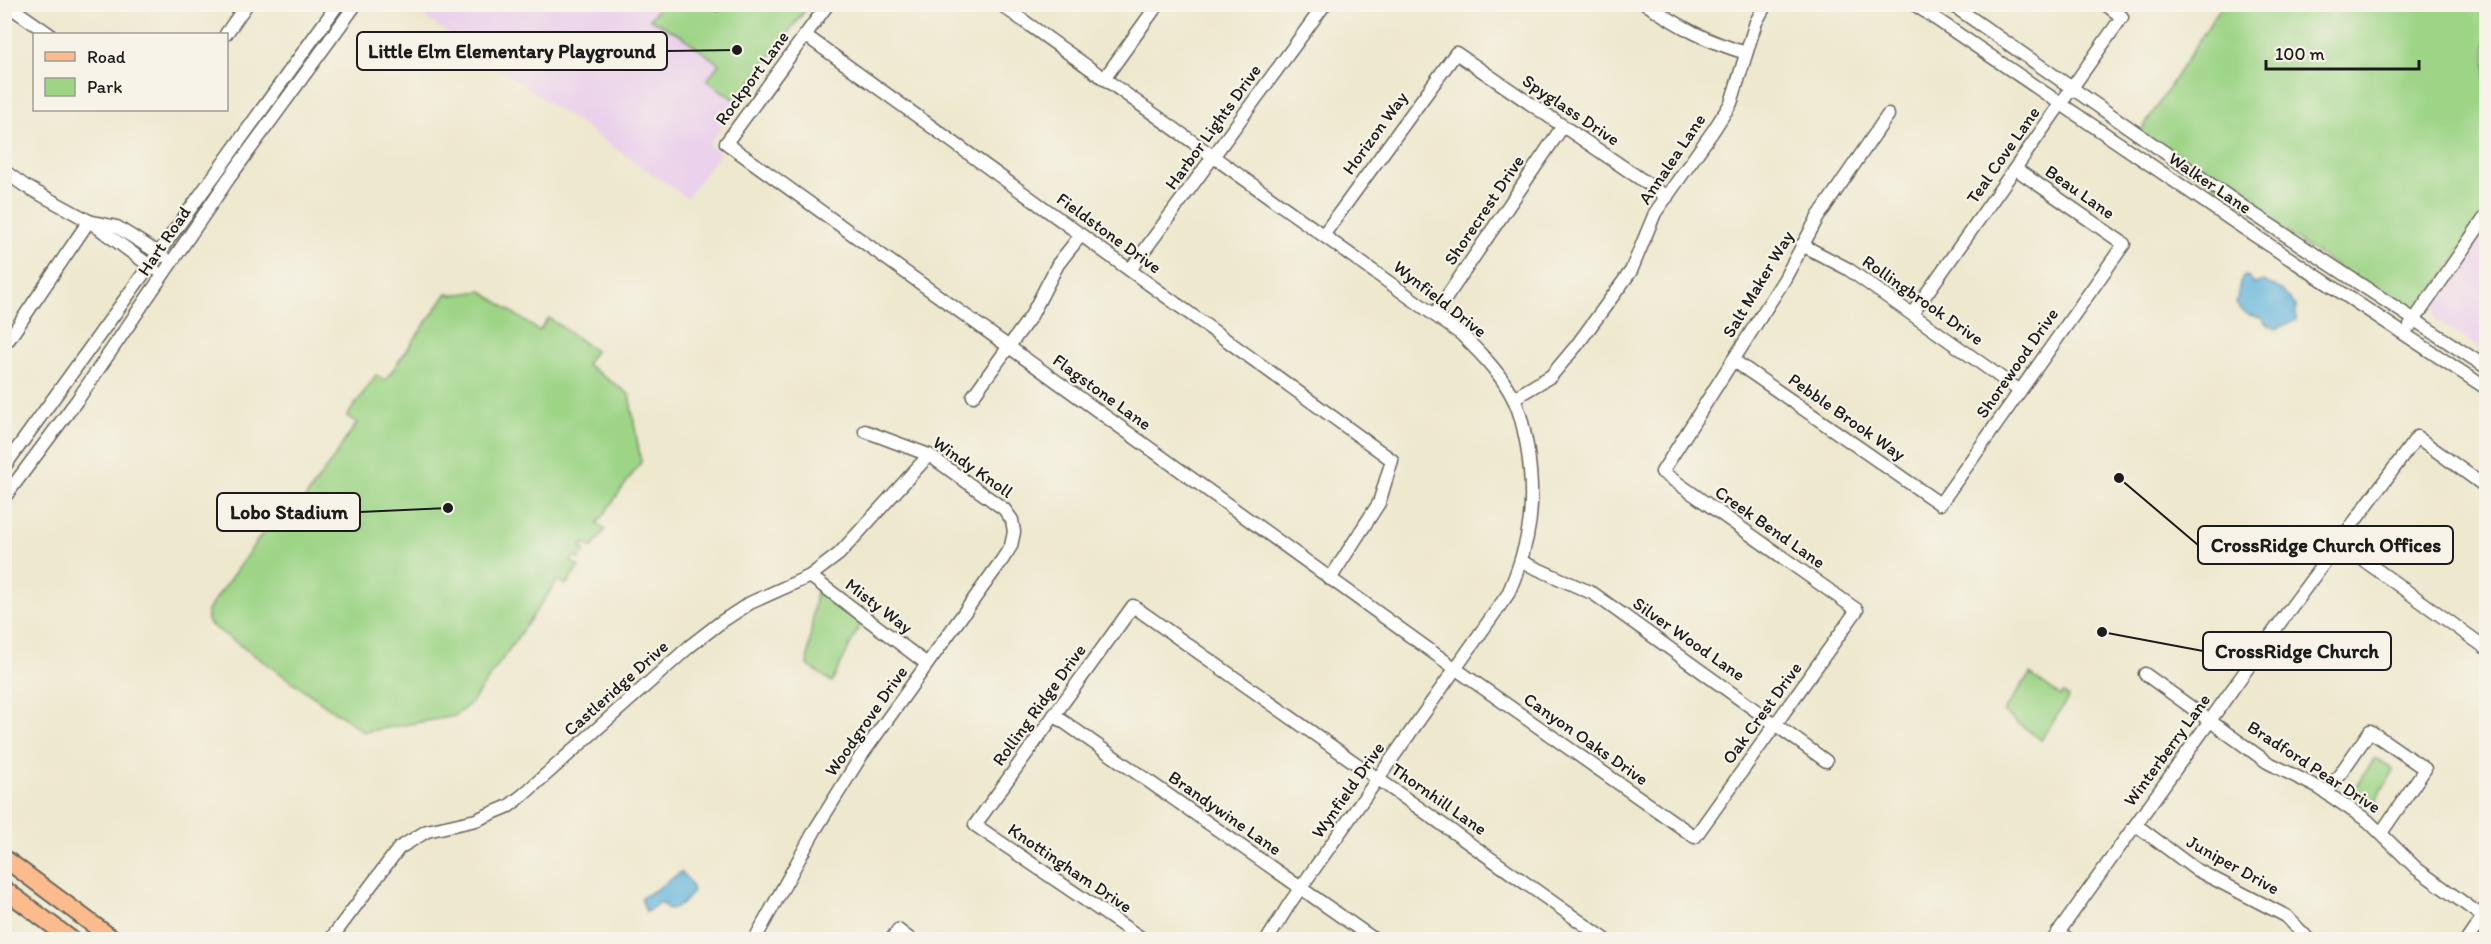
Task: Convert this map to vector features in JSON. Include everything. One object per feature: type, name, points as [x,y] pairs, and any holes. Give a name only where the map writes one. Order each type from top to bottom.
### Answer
[{"type":"main road","points":[[4,858],[114,939]]},
{"type":"main road","points":[[4,889],[72,939]]},
{"type":"street","points":[[6,4],[48,33]]},
{"type":"street","points":[[227,33],[247,4]]},
{"type":"street","name":"Hart Road","points":[[4,467],[338,4]]},
{"type":"street","name":"Hart Road","points":[[4,498],[78,399],[229,178],[356,4]]},
{"type":"street","name":"Rockport Lane","points":[[726,143],[828,4]]},
{"type":"street","name":"Wynfield Drive","points":[[1000,4],[1461,334],[1487,360],[1514,398],[1524,431],[1531,472],[1532,518],[1522,562],[1508,594],[1267,939]]},
{"type":"street","points":[[1104,79],[1158,4]]},
{"type":"street","name":"Harbor Lights Drive","points":[[1130,270],[1324,4]]},
{"type":"street","points":[[1646,4],[1685,30],[1711,42],[1746,53]]},
{"type":"street","name":"Annalea Lane","points":[[1514,398],[1551,376],[1577,345],[1631,271],[1655,213],[1731,103],[1756,22],[1766,4]]},
{"type":"street","name":"Walker Lane","points":[[1914,4],[1984,51],[2068,95],[2120,126],[2139,134],[2249,211],[2487,367]]},
{"type":"street","name":"Walker Lane","points":[[1951,4],[2239,225],[2406,332],[2487,388]]},
{"type":"street","name":"Teal Cove Lane","points":[[1912,314],[2122,17],[2104,4]]},
{"type":"street","name":"Fieldstone Drive","points":[[805,35],[1392,460],[1379,504],[1330,579]]},
{"type":"street","name":"Spyglass Drive","points":[[1456,53],[1667,197]]},
{"type":"street","name":"Horizon Way","points":[[1324,234],[1456,53]]},
{"type":"street","points":[[301,55],[313,63]]},
{"type":"street","name":"Salt Maker Way","points":[[1662,472],[1784,280],[1818,217],[1888,115]]},
{"type":"street","name":"Shorecrest Drive","points":[[1435,314],[1563,126]]},
{"type":"street","name":"Flagstone Lane","points":[[726,143],[1456,669]]},
{"type":"street","name":"Beau Lane","points":[[2016,169],[2124,244]]},
{"type":"street","points":[[4,171],[25,186],[89,221],[163,276]]},
{"type":"street","points":[[2239,225],[2249,211]]},
{"type":"street","points":[[2406,332],[2487,216]]},
{"type":"street","points":[[89,221],[117,227],[172,262]]},
{"type":"street","points":[[7,338],[89,221]]},
{"type":"street","points":[[973,396],[1031,316],[1058,264],[1081,235]]},
{"type":"street","name":"Shorewood Drive","points":[[1940,504],[2124,244]]},
{"type":"street","name":"Rollingbrook Drive","points":[[1802,245],[1848,268],[2020,391]]},
{"type":"street","name":"Pebble Brook Way","points":[[1733,360],[1940,504]]},
{"type":"street","name":"Windy Knoll","points":[[865,431],[929,455],[1004,509],[1012,520],[1014,532]]},
{"type":"street","name":"Winterberry Lane","points":[[2056,936],[2417,437],[2487,487]]},
{"type":"street","name":"Castleridge Drive","points":[[330,939],[399,848],[427,831],[476,820],[509,806],[690,646],[721,622],[750,603],[810,576],[839,554],[929,455]]},
{"type":"street","name":"Creek Bend Lane","points":[[1662,472],[1857,610]]},
{"type":"street","name":"Woodgrove Drive","points":[[756,937],[833,800],[861,756],[1002,560],[1011,546],[1014,532]]},
{"type":"street","points":[[2341,544],[2487,648]]},
{"type":"street","name":"Silver Wood Lane","points":[[1522,562],[1594,594],[1827,761]]},
{"type":"street","name":"Misty Way","points":[[810,576],[927,664]]},
{"type":"street","name":"Rolling Ridge Drive","points":[[975,825],[1133,606]]},
{"type":"street","name":"Thornhill Lane","points":[[1133,606],[1606,939]]},
{"type":"street","name":"Oak Crest Drive","points":[[1695,837],[1857,610]]},
{"type":"street","name":"Canyon Oaks Drive","points":[[1456,669],[1695,837]]},
{"type":"street","name":"Bradford Pear Drive","points":[[2145,674],[2267,762],[2327,793],[2368,821],[2417,869],[2485,916]]},
{"type":"street","name":"Brandywine Lane","points":[[1054,716],[1376,939]]},
{"type":"street","points":[[2327,793],[2370,731],[2425,769],[2381,833]]},
{"type":"street","name":"Knottingham Drive","points":[[975,825],[1144,939]]},
{"type":"street","name":"Juniper Drive","points":[[2136,825],[2195,869],[2286,916],[2309,939]]},
{"type":"street","points":[[2467,939],[2485,916]]},
{"type":"street","points":[[894,935],[911,939]]},
{"type":"street","points":[[2056,936],[2070,939]]},
{"type":"shaded area","points":[[407,5],[811,5],[708,145],[720,153],[687,198]]},
{"type":"shaded area","points":[[2486,228],[2486,353],[2437,320],[2434,306]]},
{"type":"green space","points":[[661,4],[711,5],[719,11],[724,5],[809,5],[736,101],[707,80],[719,64],[680,35],[650,19]]},
{"type":"green space","points":[[2222,5],[2486,5],[2486,212],[2415,319],[2139,134]]},
{"type":"green space","points":[[482,291],[539,331],[549,318],[595,351],[586,364],[629,394],[641,462],[597,524],[605,530],[592,548],[584,543],[581,548],[585,551],[579,559],[575,556],[571,561],[579,567],[566,585],[558,580],[472,702],[455,716],[364,732],[211,625],[207,620],[207,611],[277,513],[301,504],[357,423],[347,416],[376,375],[385,381],[447,293],[452,295]]},
{"type":"green space","points":[[816,590],[861,623],[832,682],[807,665]]},
{"type":"green space","points":[[2030,674],[2060,696],[2063,693],[2069,697],[2041,740],[2003,712]]},
{"type":"green space","points":[[2375,759],[2393,769],[2393,772],[2374,803],[2354,789]]},
{"type":"water","points":[[2244,276],[2254,284],[2263,281],[2281,290],[2296,306],[2296,320],[2276,329],[2266,324],[2262,318],[2242,310],[2236,304],[2240,282]]},
{"type":"water","points":[[681,872],[691,883],[693,892],[681,905],[668,910],[661,902],[646,912],[641,898]]},
{"type":"place","name":"Little Elm Elementary Playground","points":[[737,50]]},
{"type":"place","name":"CrossRidge Church Offices","points":[[2119,478]]},
{"type":"place","name":"Lobo Stadium","points":[[448,508]]},
{"type":"place","name":"CrossRidge Church","points":[[2102,632]]}]
